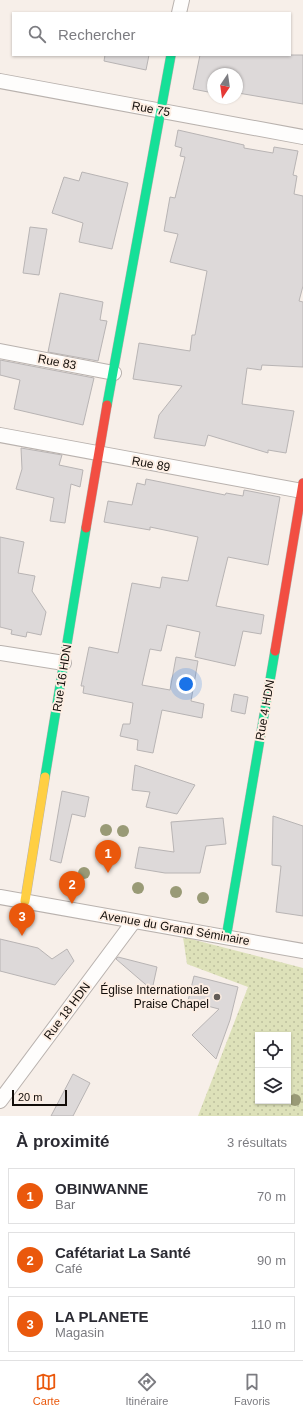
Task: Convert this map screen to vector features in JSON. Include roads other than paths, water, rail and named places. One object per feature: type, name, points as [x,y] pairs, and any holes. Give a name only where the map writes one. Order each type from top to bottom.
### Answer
[{"type":"street","points":[[179,12],[182,0]]},
{"type":"street","name":"Rue 16 HDN","points":[[25,901],[98,454],[171,56]]},
{"type":"street","name":"Rue 75","points":[[0,81],[303,137]]},
{"type":"street","name":"Rue 83","points":[[0,351],[114,373]]},
{"type":"street","name":"Rue 89","points":[[0,435],[98,454],[302,487]]},
{"type":"street","name":"Rue 4 HDN","points":[[226,938],[302,487]]},
{"type":"street","points":[[0,653],[64,663]]},
{"type":"street","name":"Avenue du Grand Séminaire","points":[[0,896],[303,951]]},
{"type":"street","name":"Rue 18 HDN","points":[[0,1101],[134,921]]},
{"type":"place","name":"OBINWANNE","points":[[108,873]]},
{"type":"place","name":"Cafétariat La Santé","points":[[72,904]]},
{"type":"place","name":"LA PLANETE","points":[[22,936]]},
{"type":"place","name":"Église Internationale Praise Chapel","points":[[217,997]]}]
